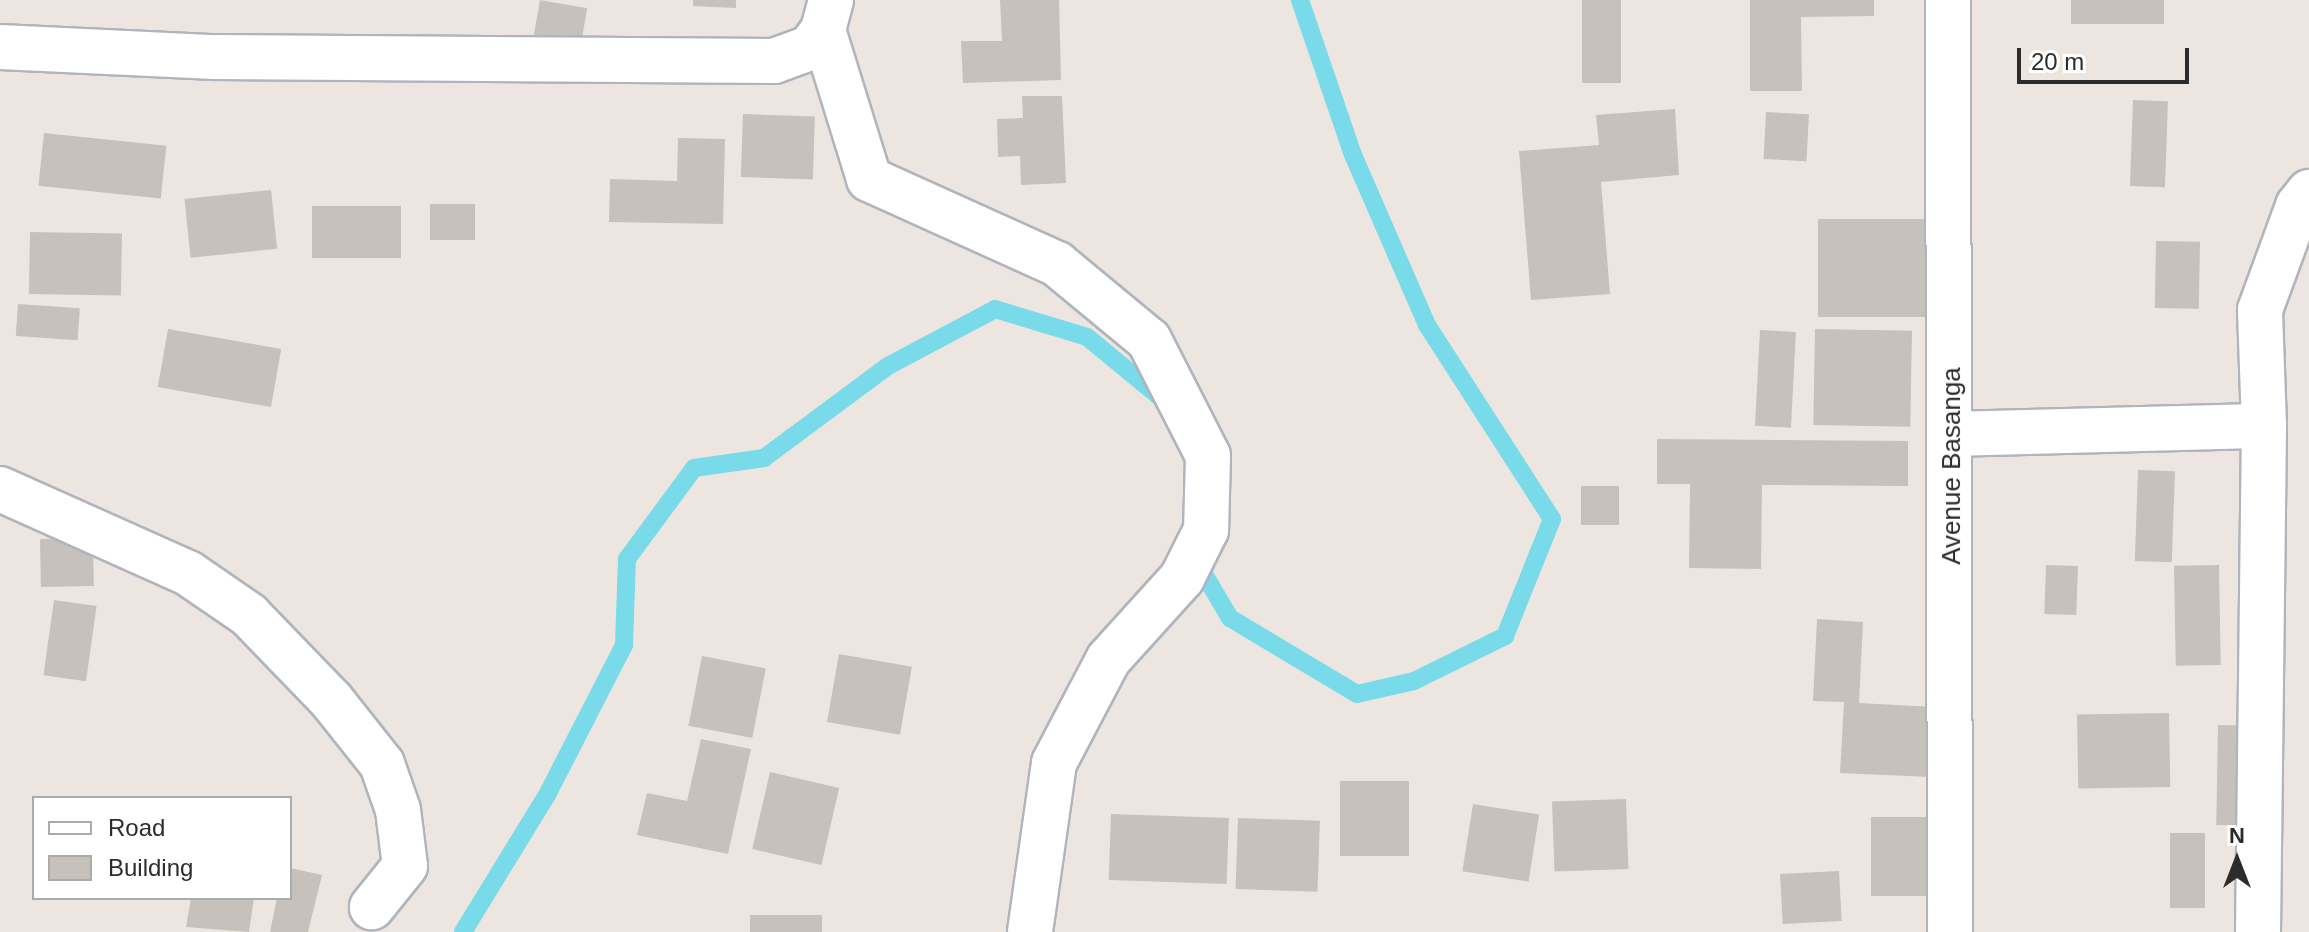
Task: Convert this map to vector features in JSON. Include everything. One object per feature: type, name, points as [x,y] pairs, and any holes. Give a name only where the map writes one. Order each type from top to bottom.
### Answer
[{"type":"street","name":"Avenue Basanga","points":[[1948,0],[1953,434],[1950,932]]},
{"type":"street","points":[[0,47],[231,57],[774,61],[810,48],[827,15]]},
{"type":"street","points":[[827,15],[869,179],[1057,264],[1149,340],[1208,456],[1206,530],[1182,578],[1108,660],[1054,763],[1030,932]]},
{"type":"street","points":[[2258,932],[2264,426],[2260,310],[2298,206],[2309,192]]},
{"type":"street","points":[[1953,434],[2264,426]]},
{"type":"street","points":[[0,489],[188,573],[249,615],[332,701],[382,764],[398,810],[405,866],[372,907]]},
{"type":"building","points":[[540,0],[587,8],[580,50],[533,41]]},
{"type":"building","points":[[693,0],[736,0],[736,8],[693,6]]},
{"type":"building","points":[[1000,0],[1059,0],[1061,80],[963,83],[961,41],[1002,41]]},
{"type":"building","points":[[1582,0],[1621,0],[1621,83],[1582,83]]},
{"type":"building","points":[[1750,0],[1874,0],[1874,16],[1801,17],[1802,91],[1750,91]]},
{"type":"building","points":[[2071,0],[2164,0],[2164,24],[2071,24]]},
{"type":"building","points":[[1022,96],[1062,96],[1066,183],[1021,185],[1020,156],[998,157],[997,119],[1023,118]]},
{"type":"building","points":[[2133,100],[2168,101],[2165,187],[2130,186]]},
{"type":"building","points":[[1675,109],[1679,175],[1601,182],[1610,294],[1531,300],[1519,151],[1599,145],[1596,115]]},
{"type":"building","points":[[1766,112],[1809,114],[1806,161],[1764,159]]},
{"type":"building","points":[[743,114],[815,117],[813,179],[741,177]]},
{"type":"building","points":[[44,133],[166,146],[161,199],[38,186]]},
{"type":"building","points":[[678,138],[725,139],[723,224],[609,222],[610,179],[677,181]]},
{"type":"building","points":[[271,190],[277,249],[191,258],[184,199]]},
{"type":"building","points":[[430,204],[475,204],[475,240],[430,240]]},
{"type":"building","points":[[312,206],[401,206],[401,258],[312,258]]},
{"type":"building","points":[[1818,219],[1937,219],[1937,317],[1818,317]]},
{"type":"building","points":[[30,232],[122,234],[121,296],[29,294]]},
{"type":"building","points":[[2156,241],[2200,242],[2199,309],[2155,308]]},
{"type":"building","points":[[18,304],[80,308],[78,340],[16,336]]},
{"type":"building","points":[[168,329],[281,349],[271,407],[158,387]]},
{"type":"building","points":[[1815,329],[1912,331],[1910,427],[1813,425]]},
{"type":"building","points":[[1760,330],[1796,332],[1791,428],[1755,426]]},
{"type":"building","points":[[1657,439],[1908,441],[1908,486],[1762,485],[1761,569],[1689,568],[1690,484],[1657,484]]},
{"type":"building","points":[[2138,470],[2175,471],[2172,562],[2135,561]]},
{"type":"building","points":[[1581,486],[1619,486],[1619,525],[1581,525]]},
{"type":"building","points":[[93,538],[94,586],[41,587],[40,539]]},
{"type":"building","points":[[2046,565],[2078,566],[2076,615],[2044,614]]},
{"type":"building","points":[[2219,565],[2221,665],[2176,666],[2174,566]]},
{"type":"building","points":[[54,600],[97,606],[86,681],[43,675]]},
{"type":"building","points":[[1817,619],[1863,622],[1859,703],[1934,707],[1931,777],[1840,773],[1844,702],[1813,701]]},
{"type":"building","points":[[839,654],[912,667],[900,735],[827,722]]},
{"type":"building","points":[[702,656],[766,668],[752,738],[688,726]]},
{"type":"building","points":[[2169,713],[2170,787],[2078,789],[2077,715]]},
{"type":"building","points":[[2218,725],[2260,726],[2258,826],[2216,825]]},
{"type":"building","points":[[701,739],[751,749],[728,854],[637,835],[647,793],[687,801]]},
{"type":"building","points":[[770,772],[839,788],[821,865],[752,849]]},
{"type":"building","points":[[1340,781],[1409,781],[1409,856],[1340,856]]},
{"type":"building","points":[[1626,799],[1628,869],[1554,872],[1552,802]]},
{"type":"building","points":[[1473,804],[1539,814],[1529,882],[1462,871]]},
{"type":"building","points":[[1111,814],[1229,818],[1227,884],[1109,880]]},
{"type":"building","points":[[1871,817],[1926,817],[1926,896],[1871,896]]},
{"type":"building","points":[[1238,818],[1320,821],[1317,892],[1236,889]]},
{"type":"building","points":[[2170,833],[2205,833],[2205,908],[2170,908]]},
{"type":"building","points":[[292,868],[322,875],[308,932],[270,932],[277,900],[292,900]]},
{"type":"building","points":[[1839,871],[1842,921],[1783,924],[1780,874]]},
{"type":"building","points":[[191,900],[254,900],[249,932],[186,927]]},
{"type":"building","points":[[750,915],[822,915],[822,932],[750,932]]},
{"type":"waterway","points":[[1195,559],[1230,618],[1357,694],[1414,681],[1505,636],[1552,519],[1427,325],[1353,155],[1300,0]]},
{"type":"waterway","points":[[463,932],[547,795],[624,645],[627,559],[694,468],[764,458],[888,366],[995,309],[1087,337],[1166,402]]}]
